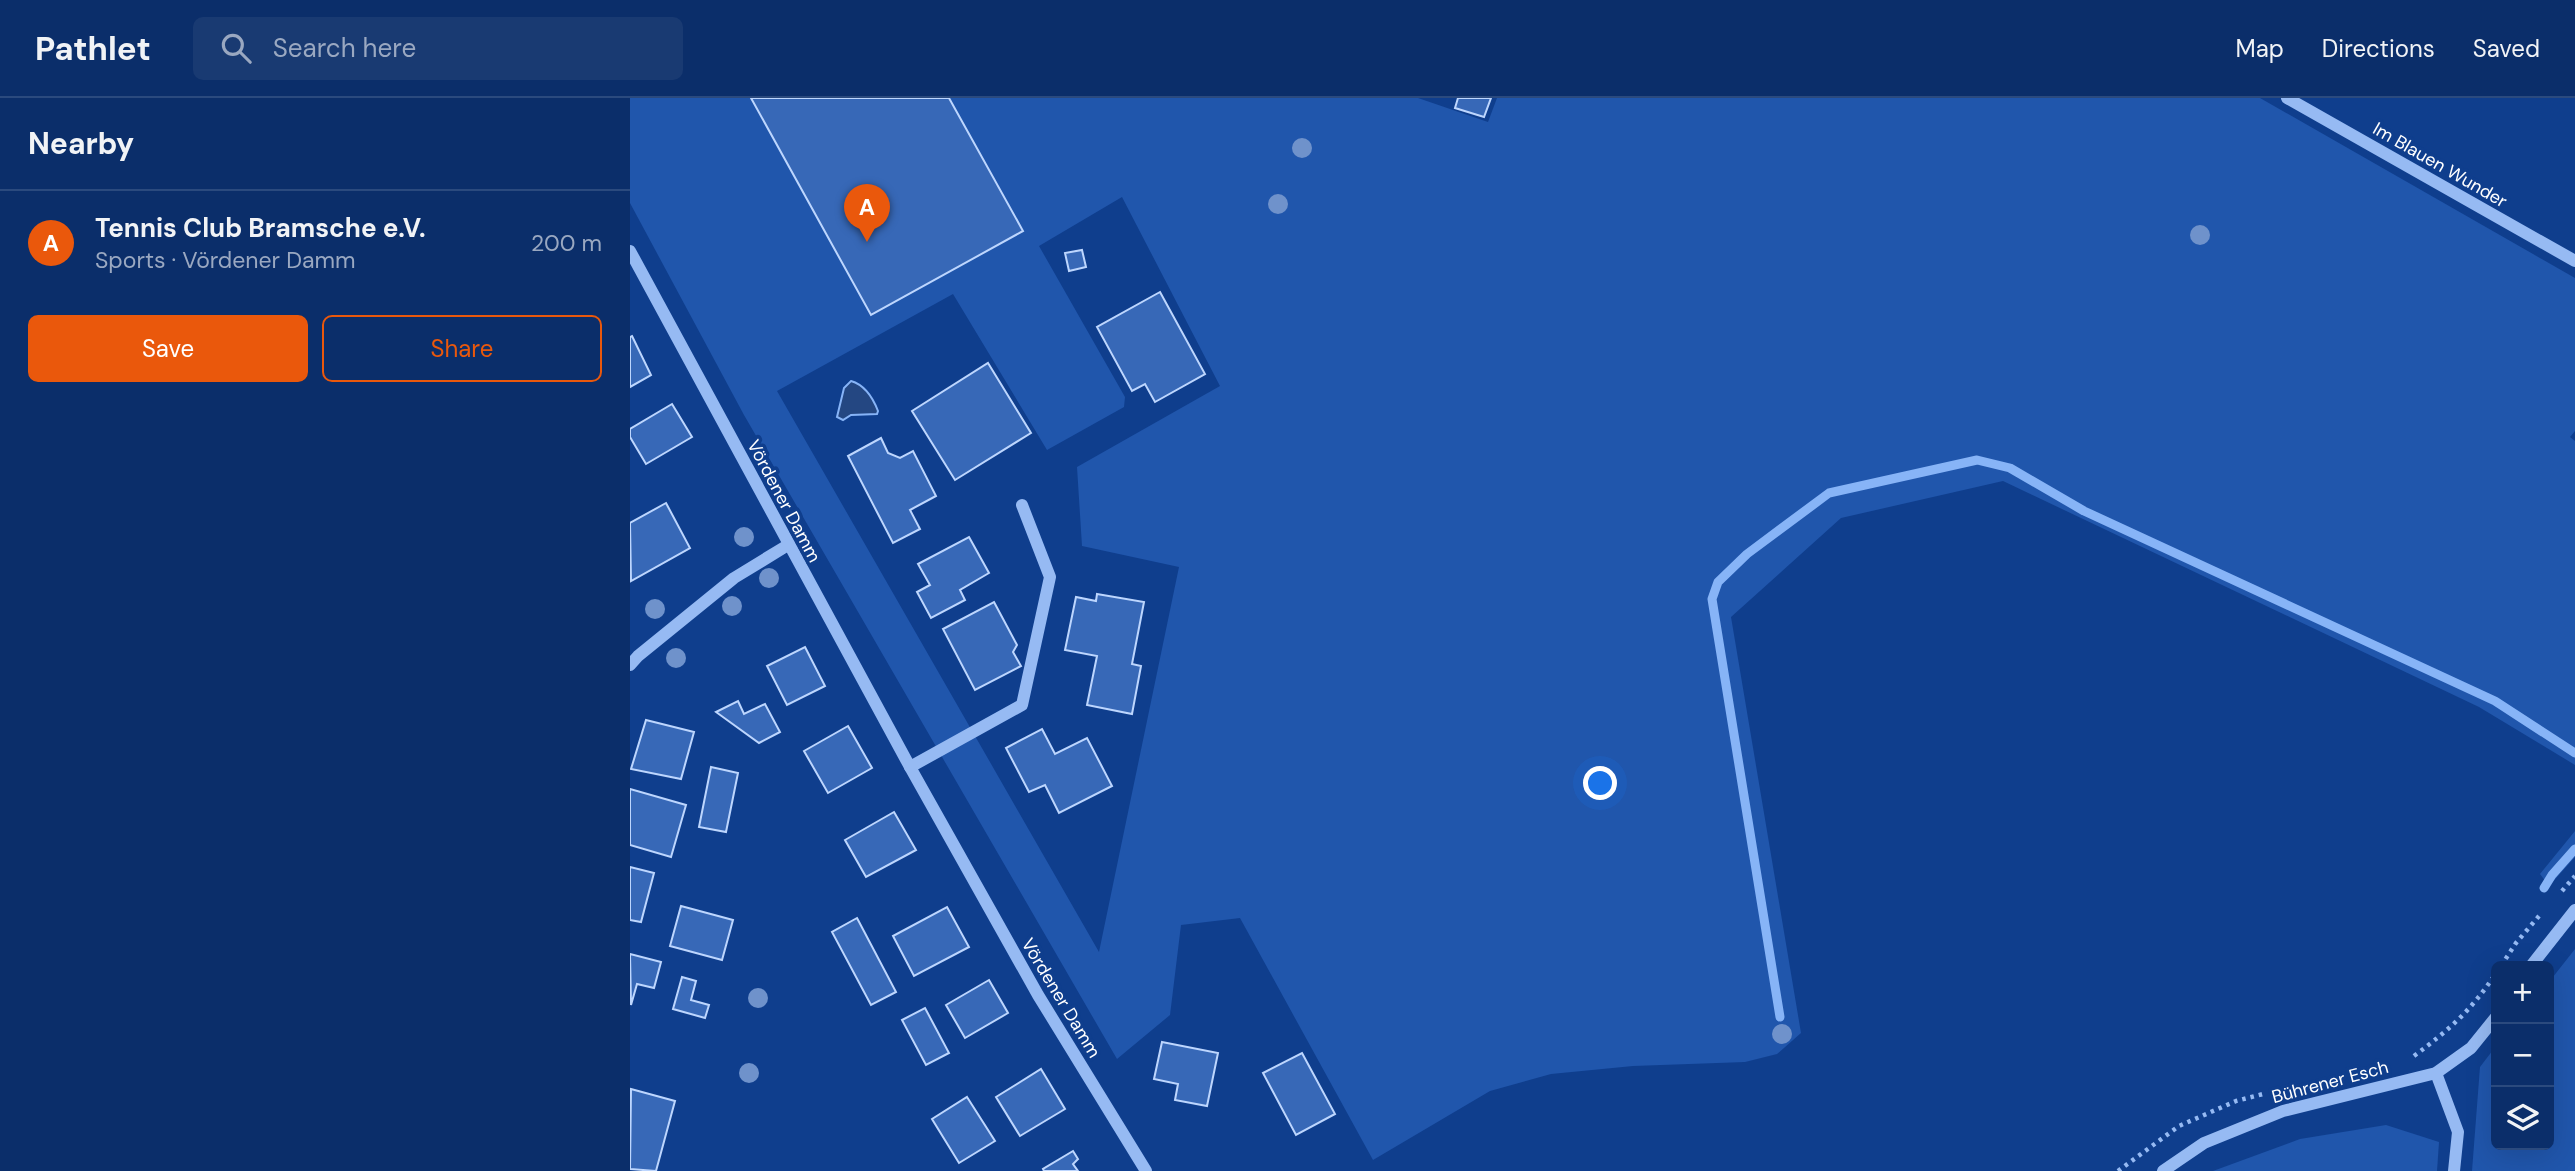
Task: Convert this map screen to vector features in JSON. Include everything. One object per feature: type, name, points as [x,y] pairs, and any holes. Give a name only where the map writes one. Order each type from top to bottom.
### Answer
[{"type":"street","name":"Im Blauen Wunder","points":[[2287,98],[2575,261]]},
{"type":"street","name":"Vördener Damm","points":[[630,251],[910,767],[1038,995],[1146,1171]]},
{"type":"street","points":[[910,767],[1022,705],[1049,577],[1022,505]]},
{"type":"street","points":[[630,665],[734,578],[788,545]]},
{"type":"street","points":[[2535,961],[2575,910]]},
{"type":"street","name":"Bührener Esch","points":[[2163,1171],[2204,1143],[2283,1111],[2436,1073],[2471,1048],[2491,1023]]},
{"type":"street","points":[[2436,1073],[2458,1132],[2454,1171]]},
{"type":"shaded area","points":[[630,98],[1418,98],[1488,122],[1497,98],[2260,98],[2575,278],[2575,431],[2570,437],[2575,441],[2575,765],[2479,707],[2003,481],[1841,518],[1731,617],[1801,1033],[1777,1054],[1745,1062],[1633,1066],[1551,1074],[1490,1091],[1373,1160],[1240,918],[1181,925],[1170,1015],[1117,1059],[744,415],[630,203]],"holes":[[[1122,197],[1220,386],[1077,467],[1082,546],[1179,567],[1099,952],[777,391],[953,294],[1047,450],[1124,407],[1125,397],[1039,246]]]},
{"type":"shaded area","points":[[851,381],[868,393],[876,406],[877,414],[851,415],[843,420],[837,417],[844,388]]},
{"type":"shaded area","points":[[2575,831],[2575,857],[2549,886],[2540,874]]},
{"type":"shaded area","points":[[2575,949],[2575,1171],[2472,1171],[2480,1067],[2491,1053],[2491,1150],[2554,1150],[2554,976]]},
{"type":"shaded area","points":[[2386,1125],[2439,1142],[2437,1171],[2213,1171],[2300,1139]]},
{"type":"building","points":[[751,98],[949,98],[1023,231],[871,315]]},
{"type":"building","points":[[1458,98],[1491,98],[1484,117],[1455,108]]},
{"type":"building","points":[[1082,250],[1086,267],[1069,271],[1065,253]]},
{"type":"building","points":[[1160,292],[1205,374],[1155,402],[1145,384],[1132,391],[1097,327]]},
{"type":"building","points":[[632,336],[651,375],[630,387],[630,337]]},
{"type":"building","points":[[988,363],[1031,433],[955,480],[912,411]]},
{"type":"building","points":[[672,404],[692,437],[646,464],[630,437],[630,429]]},
{"type":"building","points":[[881,438],[888,453],[900,458],[913,451],[936,496],[910,510],[920,529],[893,543],[848,456]]},
{"type":"building","points":[[666,503],[690,548],[631,581],[630,523]]},
{"type":"building","points":[[969,537],[989,573],[960,590],[965,600],[931,618],[917,592],[930,585],[918,564]]},
{"type":"building","points":[[1097,594],[1144,602],[1132,664],[1141,666],[1132,714],[1087,705],[1097,656],[1065,650],[1076,597],[1096,601]]},
{"type":"building","points":[[994,602],[1017,645],[1013,652],[1021,666],[975,690],[943,629]]},
{"type":"building","points":[[805,647],[825,686],[787,705],[767,666]]},
{"type":"building","points":[[738,701],[744,714],[765,704],[780,732],[759,743],[716,712]]},
{"type":"building","points":[[646,720],[694,732],[681,779],[631,769]]},
{"type":"building","points":[[848,726],[872,768],[828,793],[804,751]]},
{"type":"building","points":[[1042,729],[1055,754],[1087,738],[1112,786],[1059,813],[1045,785],[1029,792],[1006,748]]},
{"type":"building","points":[[711,767],[738,773],[726,832],[699,827]]},
{"type":"building","points":[[630,789],[686,805],[671,857],[630,845]]},
{"type":"building","points":[[894,812],[916,850],[866,877],[845,840]]},
{"type":"building","points":[[630,867],[654,873],[641,922],[630,920]]},
{"type":"building","points":[[681,906],[733,920],[722,960],[670,946]]},
{"type":"building","points":[[947,907],[969,947],[914,976],[893,936]]},
{"type":"building","points":[[857,918],[896,992],[871,1005],[832,932]]},
{"type":"building","points":[[630,954],[661,962],[654,988],[637,984],[631,1005]]},
{"type":"building","points":[[682,977],[696,981],[691,1000],[709,1005],[705,1018],[673,1009]]},
{"type":"building","points":[[989,980],[1008,1013],[965,1038],[946,1005]]},
{"type":"building","points":[[925,1008],[949,1053],[926,1065],[902,1020]]},
{"type":"building","points":[[1162,1042],[1218,1053],[1207,1106],[1175,1100],[1178,1084],[1154,1079]]},
{"type":"building","points":[[1302,1053],[1335,1114],[1296,1135],[1263,1073]]},
{"type":"building","points":[[1041,1069],[1065,1109],[1020,1136],[996,1097]]},
{"type":"building","points":[[631,1089],[675,1101],[656,1171],[630,1169]]},
{"type":"building","points":[[967,1097],[995,1141],[959,1163],[932,1119]]},
{"type":"building","points":[[1073,1151],[1078,1159],[1073,1164],[1078,1171],[1044,1171],[1043,1169]]},
{"type":"waterway","points":[[1780,1017],[1712,599],[1718,582],[1747,554],[1829,493],[1977,460],[2010,468],[2084,511],[2495,701],[2575,753]]},
{"type":"waterway","points":[[2544,888],[2575,849]]},
{"type":"place","name":"Tennis Club Bramsche e.V.","points":[[867,242]]}]
